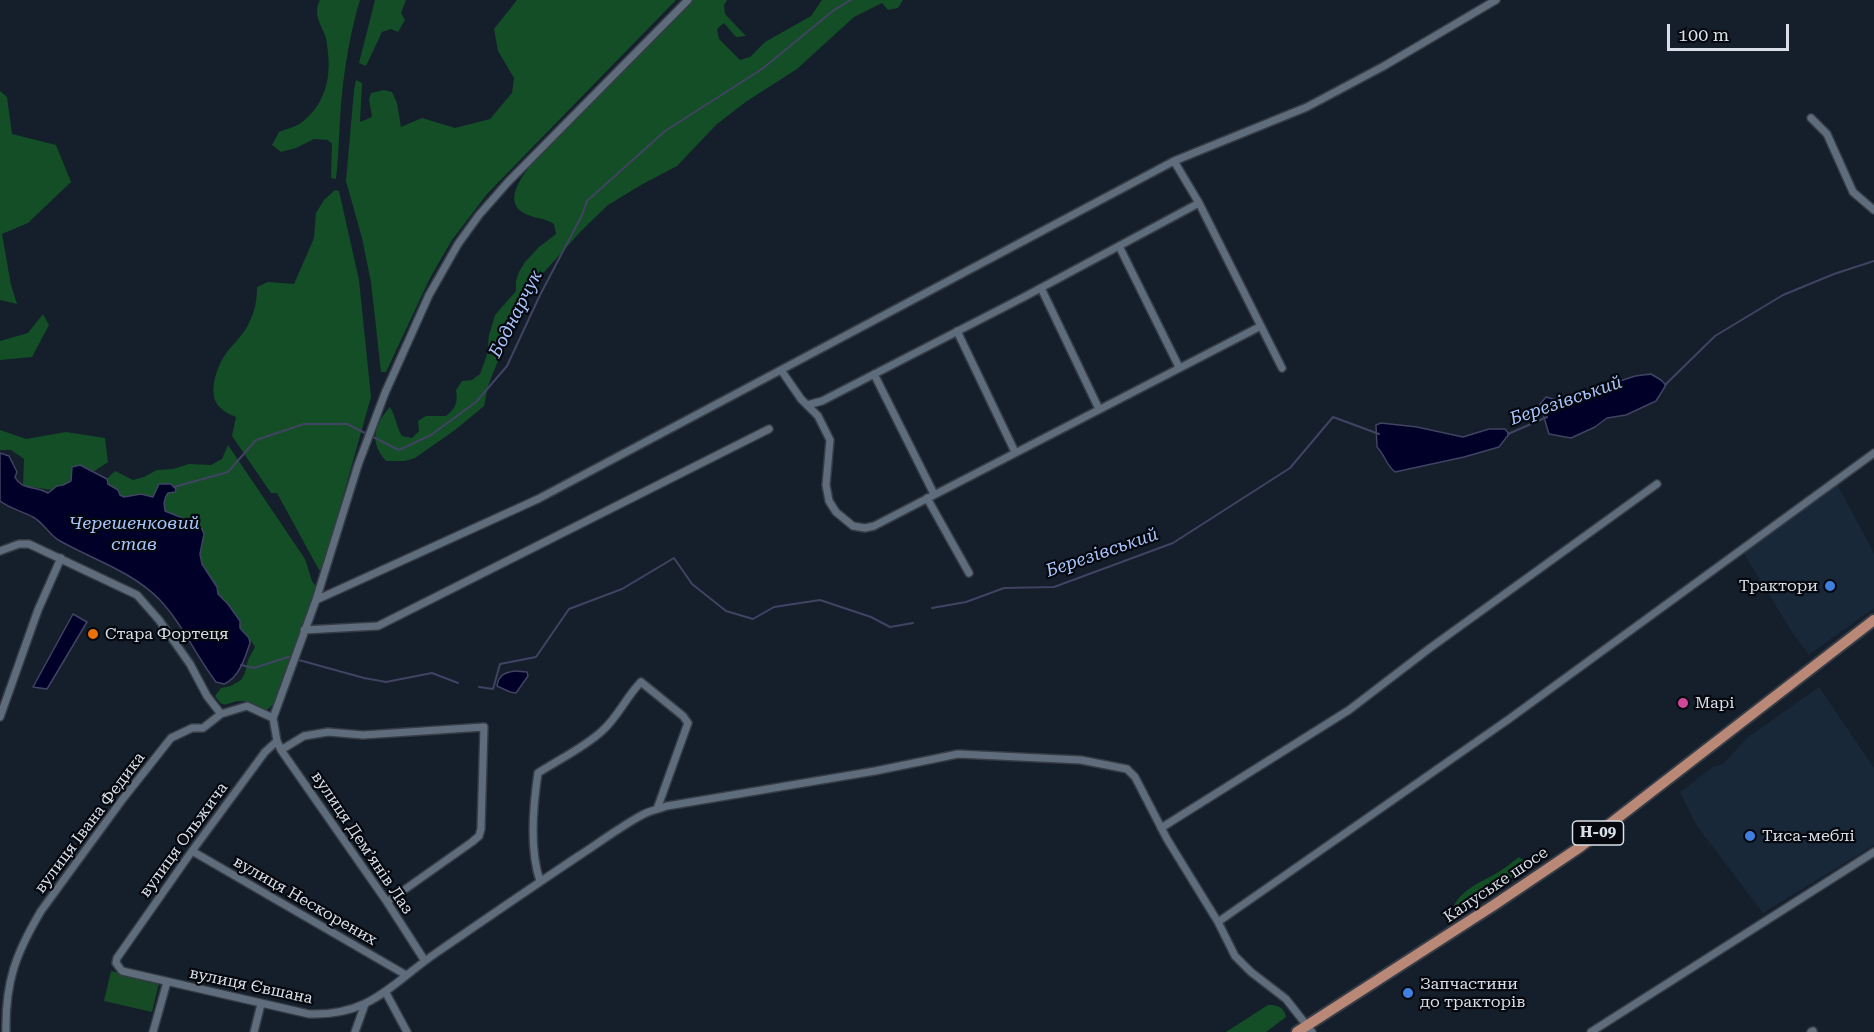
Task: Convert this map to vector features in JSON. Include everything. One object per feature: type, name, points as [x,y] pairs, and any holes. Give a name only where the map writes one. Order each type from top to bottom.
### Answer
[{"type":"main road","name":"Калуське шосе","points":[[1296,1032],[1310,1028],[1580,847],[1874,620]]},
{"type":"street","points":[[273,718],[316,600],[367,441],[385,393],[429,295],[458,244],[479,215],[688,0]]},
{"type":"street","points":[[316,600],[538,499],[1174,161],[1306,107],[1384,66],[1496,0]]},
{"type":"street","points":[[1811,118],[1827,134],[1853,192],[1874,210]]},
{"type":"street","points":[[1174,161],[1199,203],[1282,368]]},
{"type":"street","points":[[807,405],[822,401],[1199,203]]},
{"type":"street","points":[[1119,246],[1179,367]]},
{"type":"street","points":[[1041,288],[1099,409]]},
{"type":"street","points":[[780,370],[801,399],[818,416],[830,440],[826,485],[829,501],[844,520],[852,526],[865,528],[874,526],[1261,326]]},
{"type":"street","points":[[957,331],[1015,452]]},
{"type":"street","points":[[874,374],[934,494]]},
{"type":"street","points":[[304,630],[378,626],[769,429]]},
{"type":"street","points":[[1218,922],[1509,719],[1874,453]]},
{"type":"street","points":[[1161,828],[1348,710],[1657,484]]},
{"type":"street","points":[[927,498],[969,573]]},
{"type":"street","points":[[0,551],[19,544],[30,544],[137,595],[159,620],[221,714]]},
{"type":"street","points":[[0,717],[38,610],[61,558]]},
{"type":"street","points":[[540,881],[535,868],[533,806],[538,773],[602,732],[641,682],[683,716],[688,723],[657,809]]},
{"type":"street","name":"вулиця Івана Федика","points":[[6,1032],[6,1006],[12,973],[23,944],[41,911],[122,800],[171,738],[192,728],[203,728],[221,714],[247,706],[273,718]]},
{"type":"street","name":"вулиця Демʼянів Лаз","points":[[273,718],[281,750],[387,902],[424,961]]},
{"type":"street","points":[[281,750],[304,736],[328,732],[363,735],[484,727],[481,829],[478,836],[387,902]]},
{"type":"street","name":"вулиця Ольжича","points":[[117,958],[192,851],[265,752],[277,741]]},
{"type":"street","name":"вулиця Євшана","points":[[117,958],[116,963],[122,971],[309,1014],[341,1013],[386,993],[424,961],[540,881],[643,814],[657,809],[875,771],[958,754],[1081,760],[1127,769],[1136,777],[1161,828],[1218,922],[1235,956],[1251,972],[1286,999],[1310,1028]]},
{"type":"street","name":"вулиця Нескорених","points":[[192,851],[406,975]]},
{"type":"street","points":[[1591,1032],[1874,852]]},
{"type":"street","points":[[153,1032],[167,982]]},
{"type":"street","points":[[386,993],[407,1032]]},
{"type":"street","points":[[254,1032],[261,1004]]},
{"type":"street","points":[[355,1032],[365,1004]]},
{"type":"shaded area","points":[[1837,484],[1874,553],[1874,608],[1809,655],[1792,632],[1743,552]]},
{"type":"shaded area","points":[[1819,687],[1874,768],[1874,845],[1763,913],[1697,826],[1680,792],[1713,767],[1723,764],[1747,738]]},
{"type":"green space","points":[[320,0],[360,0],[350,38],[344,78],[336,179],[331,178],[332,144],[328,140],[314,139],[281,152],[272,145],[279,132],[299,124],[309,116],[320,100],[327,83],[329,63],[326,39],[317,14]]},
{"type":"green space","points":[[375,0],[406,0],[401,13],[405,20],[398,32],[391,29],[382,32],[366,66],[359,63]]},
{"type":"green space","points":[[517,0],[676,0],[487,194],[452,240],[430,278],[386,372],[381,372],[371,282],[362,238],[346,181],[356,80],[362,83],[360,122],[372,117],[369,99],[371,93],[384,90],[392,92],[397,103],[401,127],[422,118],[455,128],[490,119],[512,93],[514,78],[498,51],[494,29]]},
{"type":"green space","points":[[690,0],[727,0],[724,5],[725,14],[746,36],[736,37],[724,23],[717,29],[719,39],[740,60],[750,57],[765,42],[811,16],[822,0],[903,0],[898,8],[888,10],[882,3],[854,17],[797,69],[747,101],[717,124],[677,166],[608,205],[537,280],[529,297],[517,312],[508,328],[507,338],[488,386],[484,406],[415,458],[405,461],[386,461],[377,447],[376,434],[380,420],[390,407],[402,436],[412,438],[419,431],[418,421],[426,416],[446,416],[449,413],[454,407],[457,398],[456,390],[462,381],[472,380],[480,374],[487,355],[489,335],[495,315],[516,291],[519,272],[539,247],[556,234],[554,224],[519,210],[515,203],[515,195],[522,178],[538,156]]},
{"type":"green space","points":[[0,91],[7,97],[12,134],[56,145],[71,182],[28,223],[2,234],[11,285],[17,304],[0,300]]},
{"type":"green space","points":[[335,190],[339,191],[359,280],[371,397],[322,571],[319,570],[277,493],[271,493],[232,436],[236,417],[217,404],[214,398],[214,385],[220,363],[245,331],[251,319],[257,287],[268,282],[294,284],[314,238],[316,213],[324,200]]},
{"type":"green space","points":[[43,314],[49,325],[32,357],[0,360],[0,341],[28,333]]},
{"type":"green space","points":[[0,430],[26,439],[66,432],[105,438],[108,462],[93,472],[53,490],[23,486],[24,459],[11,450],[0,450]]},
{"type":"green space","points":[[228,445],[305,559],[312,581],[317,588],[276,702],[266,711],[245,701],[224,704],[215,696],[221,688],[231,686],[241,680],[255,647],[218,594],[217,587],[202,564],[200,554],[204,534],[202,529],[165,511],[165,498],[168,493],[173,493],[156,490],[153,497],[141,494],[124,497],[108,484],[107,479],[115,471],[133,480],[157,470],[173,469],[189,464],[211,465],[222,459]]},
{"type":"green space","points":[[1519,857],[1523,860],[1524,865],[1511,878],[1483,897],[1473,897],[1462,907],[1454,905],[1467,891]]},
{"type":"green space","points":[[111,971],[159,983],[152,1012],[104,1001]]},
{"type":"green space","points":[[1268,1005],[1280,1007],[1286,1017],[1266,1032],[1226,1032]]},
{"type":"water","points":[[1651,374],[1666,385],[1656,401],[1626,415],[1607,418],[1595,427],[1571,438],[1549,434],[1540,404],[1546,397],[1558,400],[1579,398],[1634,376]]},
{"type":"water","points":[[1381,423],[1417,427],[1463,437],[1489,429],[1505,429],[1509,434],[1499,447],[1395,472],[1377,447],[1376,425]]},
{"type":"water","name":"Черешенковий став","points":[[0,453],[9,456],[17,472],[15,477],[21,484],[48,493],[57,486],[71,481],[72,467],[80,465],[107,479],[108,484],[124,497],[141,494],[153,497],[159,484],[171,484],[176,489],[175,492],[166,495],[165,511],[202,529],[204,534],[200,554],[202,564],[217,587],[218,594],[240,621],[240,628],[249,638],[250,643],[246,655],[234,677],[224,684],[216,682],[175,618],[148,589],[124,573],[60,541],[37,520],[0,501]]},
{"type":"water","points":[[73,614],[87,622],[47,689],[33,687]]},
{"type":"water","points":[[515,671],[527,672],[528,676],[516,693],[497,686],[503,675]]},
{"type":"waterway","name":"Боднарчук","points":[[174,487],[228,472],[256,440],[304,424],[347,424],[399,450],[431,435],[476,402],[507,366],[587,201],[665,131],[762,69],[834,10],[851,0]]},
{"type":"waterway","name":"Березівський","points":[[1665,385],[1715,336],[1783,295],[1834,274],[1874,261]]},
{"type":"waterway","name":"Березівський","points":[[932,608],[966,602],[1004,588],[1054,587],[1173,543],[1290,468],[1333,417],[1379,434]]},
{"type":"waterway","name":"Березівський","points":[[1508,434],[1547,417]]},
{"type":"waterway","name":"Березівський","points":[[479,687],[493,689],[500,664],[536,657],[569,609],[622,589],[674,558],[692,584],[726,611],[753,619],[774,607],[820,600],[871,617],[890,627],[913,623]]},
{"type":"waterway","name":"Березівський","points":[[241,665],[254,668],[288,657],[386,682],[432,673],[458,683]]},
{"type":"place","name":"Трактори","points":[[1830,586]]},
{"type":"place","name":"Стара Фортеця","points":[[93,634]]},
{"type":"place","name":"Марі","points":[[1683,703]]},
{"type":"place","name":"Тиса-меблі","points":[[1750,836]]},
{"type":"place","name":"Запчастини до тракторів","points":[[1408,993]]}]
